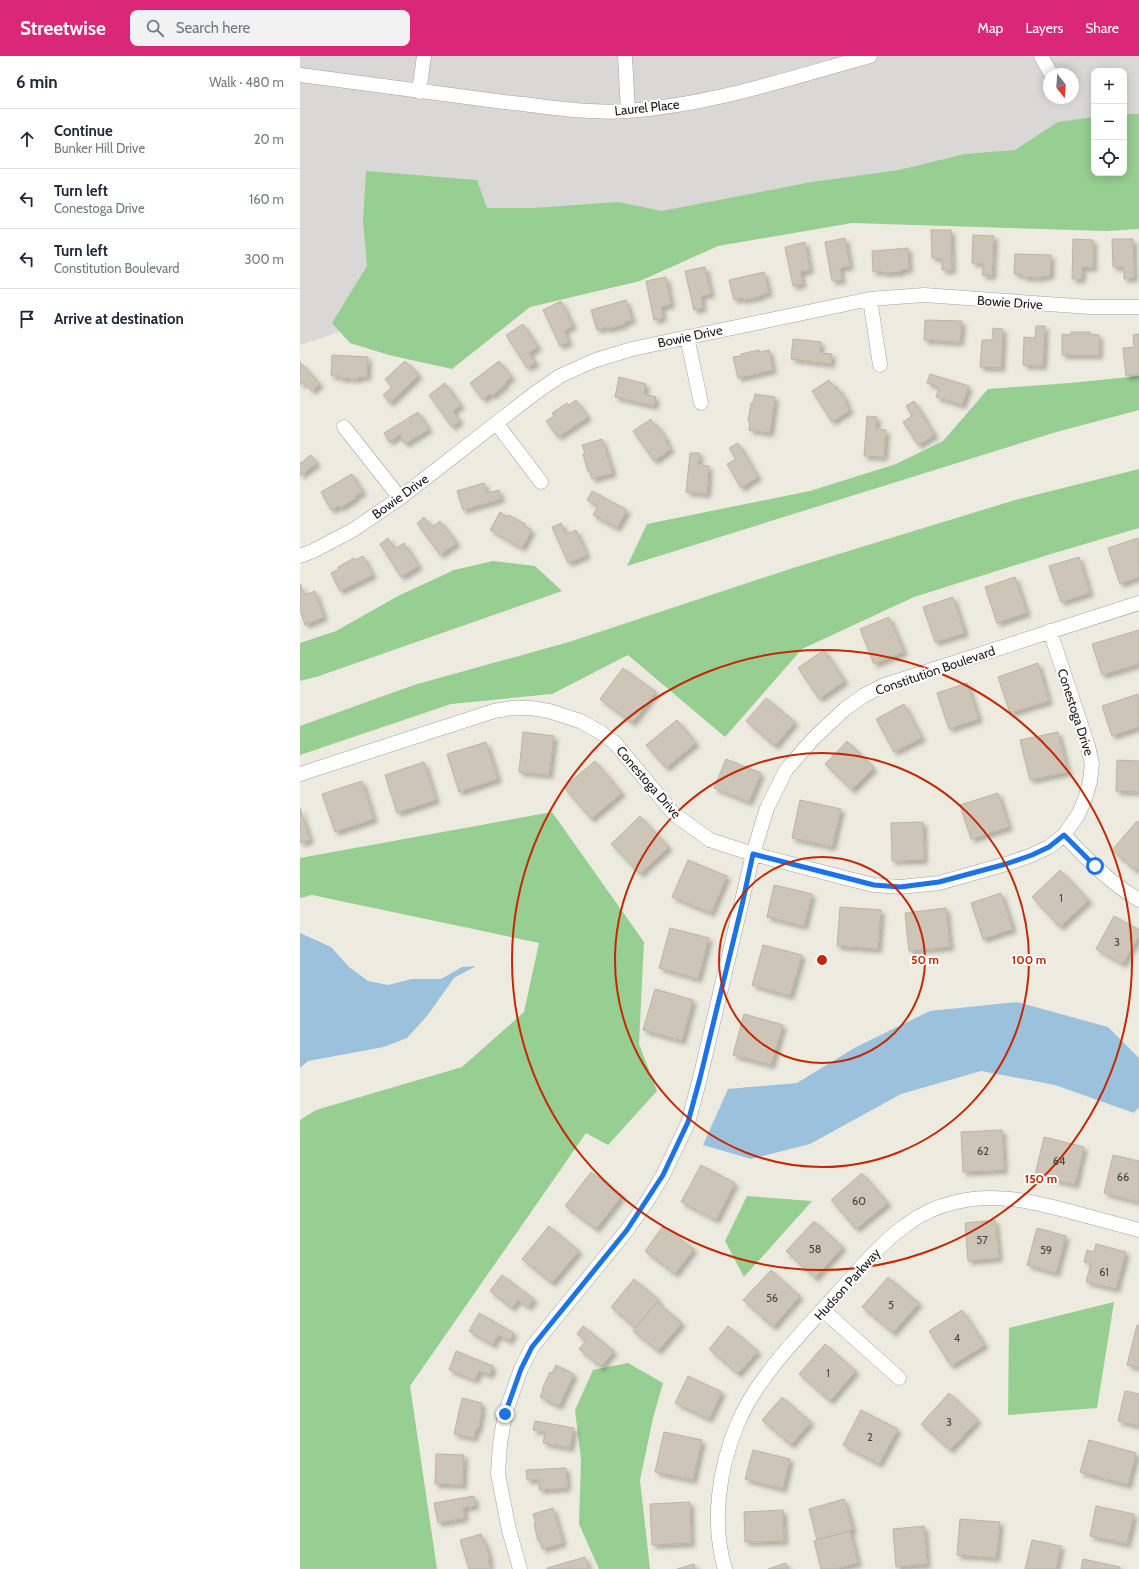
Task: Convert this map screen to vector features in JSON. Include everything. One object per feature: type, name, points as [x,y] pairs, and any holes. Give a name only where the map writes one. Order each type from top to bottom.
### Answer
[{"type":"street","points":[[419,92],[424,56]]},
{"type":"street","points":[[625,56],[628,111]]},
{"type":"street","name":"Laurel Place","points":[[300,75],[419,92],[588,112],[628,111],[700,101],[746,91],[870,56]]},
{"type":"street","points":[[1041,56],[1048,68]]},
{"type":"street","name":"Bowie Drive","points":[[300,556],[313,552],[353,530],[400,498],[535,393],[554,381],[586,364],[632,349],[870,299],[924,295],[1076,307],[1139,307]]},
{"type":"street","points":[[870,299],[880,365]]},
{"type":"street","points":[[687,337],[701,403]]},
{"type":"street","points":[[497,424],[541,482]]},
{"type":"street","points":[[344,427],[400,498]]},
{"type":"street","name":"Constitution Boulevard","points":[[520,1569],[509,1530],[498,1474],[500,1444],[505,1414],[521,1369],[532,1347],[627,1230],[663,1175],[688,1122],[706,1056],[753,854],[767,808],[786,770],[813,739],[844,709],[863,696],[882,686],[1139,602]]},
{"type":"street","name":"Conestoga Drive","points":[[300,774],[494,711],[525,708],[549,711],[580,721],[600,732],[615,744],[674,814],[710,840],[753,854],[874,885],[900,887],[939,882],[1006,864],[1049,847],[1064,835],[1078,815],[1085,799],[1090,781],[1092,764],[1088,746],[1050,631]]},
{"type":"street","points":[[1064,835],[1095,866],[1118,886],[1139,900]]},
{"type":"street","name":"Hudson Parkway","points":[[725,1569],[721,1557],[719,1538],[718,1505],[722,1475],[729,1447],[736,1429],[757,1388],[823,1310],[884,1243],[907,1224],[930,1211],[955,1202],[975,1198],[1005,1198],[1032,1202],[1139,1230]]},
{"type":"street","points":[[823,1310],[899,1378]]},
{"type":"shaded area","points":[[300,56],[1139,56],[1139,201],[777,210],[445,297],[300,345]]},
{"type":"green space","points":[[1127,114],[1139,114],[1139,229],[1107,231],[852,223],[718,246],[640,281],[530,307],[452,369],[389,355],[350,343],[332,323],[367,266],[363,221],[366,171],[477,180],[487,208],[533,208],[618,202],[662,211],[812,182],[899,170],[965,154],[1015,150],[1058,122],[1091,117],[1091,176],[1127,176]]},
{"type":"green space","points":[[1139,376],[1139,410],[1053,433],[627,566],[647,524],[810,491],[896,464],[943,441],[988,389]]},
{"type":"green space","points":[[1139,469],[1139,528],[914,597],[802,649],[725,737],[628,655],[552,694],[451,704],[300,755],[300,726],[414,685],[569,642],[793,568],[1015,500]]},
{"type":"green space","points":[[493,561],[535,566],[562,591],[319,676],[300,681],[300,643],[336,631],[398,596],[454,570]]},
{"type":"green space","points":[[552,812],[644,942],[639,1044],[657,1091],[608,1145],[586,1133],[410,1386],[437,1569],[300,1569],[300,1120],[316,1110],[462,1067],[524,1012],[539,943],[312,895],[300,898],[300,858]]},
{"type":"green space","points":[[747,1196],[812,1201],[744,1277],[725,1241]]},
{"type":"green space","points":[[1114,1302],[1097,1408],[1008,1415],[1009,1328]]},
{"type":"green space","points":[[628,1363],[663,1383],[653,1418],[640,1480],[650,1569],[599,1569],[579,1524],[581,1460],[575,1410],[593,1370]]},
{"type":"water","points":[[300,933],[331,947],[349,967],[368,981],[388,985],[412,979],[441,979],[462,967],[476,966],[454,978],[427,1016],[407,1038],[384,1047],[308,1061],[300,1068]]},
{"type":"water","points":[[1017,1002],[1108,1027],[1139,1058],[1139,1107],[1134,1113],[1055,1085],[981,1071],[901,1094],[810,1144],[751,1159],[703,1145],[728,1089],[797,1083],[856,1047],[930,1011]]},
{"type":"building","points":[[931,230],[951,230],[952,270],[942,270],[942,258],[932,258]]},
{"type":"building","points":[[973,235],[994,236],[992,276],[982,275],[983,263],[972,263]]},
{"type":"building","points":[[845,238],[850,266],[840,268],[842,280],[832,281],[825,242]]},
{"type":"building","points":[[1073,239],[1093,240],[1093,268],[1082,267],[1082,279],[1072,279]]},
{"type":"building","points":[[1112,239],[1133,239],[1134,278],[1124,279],[1124,267],[1113,267]]},
{"type":"building","points":[[805,242],[810,270],[800,272],[803,284],[793,286],[785,247]]},
{"type":"building","points":[[908,248],[909,269],[901,270],[901,272],[873,272],[872,251]]},
{"type":"building","points":[[1015,254],[1051,255],[1050,276],[1042,276],[1042,278],[1023,277],[1023,275],[1014,274]]},
{"type":"building","points":[[705,267],[711,294],[701,296],[703,308],[694,310],[685,271]]},
{"type":"building","points":[[764,272],[769,293],[743,300],[743,298],[734,300],[729,280]]},
{"type":"building","points":[[666,277],[671,304],[661,307],[663,318],[654,320],[646,281]]},
{"type":"building","points":[[626,300],[632,320],[624,322],[625,324],[597,330],[591,310]]},
{"type":"building","points":[[561,301],[573,326],[564,331],[569,342],[560,346],[543,310]]},
{"type":"building","points":[[925,320],[962,321],[960,342],[924,340]]},
{"type":"building","points":[[523,324],[538,347],[529,353],[536,363],[527,368],[506,335]]},
{"type":"building","points":[[1036,326],[1045,326],[1043,366],[1023,365],[1024,337],[1035,338]]},
{"type":"building","points":[[993,328],[1003,329],[1001,368],[980,367],[982,340],[992,340]]},
{"type":"building","points":[[1071,332],[1090,332],[1090,334],[1099,335],[1099,355],[1062,355],[1062,334],[1071,335]]},
{"type":"building","points":[[1139,334],[1139,374],[1126,376],[1123,348],[1134,347],[1133,335]]},
{"type":"building","points":[[793,339],[821,342],[820,353],[832,354],[831,364],[791,359]]},
{"type":"building","points":[[759,350],[760,352],[769,350],[773,370],[738,378],[733,357]]},
{"type":"building","points":[[332,355],[368,357],[367,377],[359,377],[358,379],[331,376]]},
{"type":"building","points":[[405,361],[419,375],[390,403],[383,395],[392,387],[385,379]]},
{"type":"building","points":[[499,361],[512,377],[492,396],[490,394],[483,400],[470,383]]},
{"type":"building","points":[[300,362],[320,384],[312,391],[304,382],[300,385]]},
{"type":"building","points":[[930,374],[969,386],[962,405],[936,397],[939,387],[927,383]]},
{"type":"building","points":[[619,377],[646,384],[644,394],[656,397],[654,406],[615,397]]},
{"type":"building","points":[[829,380],[834,387],[836,386],[847,401],[845,402],[850,410],[832,422],[812,391]]},
{"type":"building","points":[[445,383],[461,405],[453,411],[460,421],[452,427],[429,395]]},
{"type":"building","points":[[755,394],[775,397],[770,433],[749,430],[750,422],[748,421],[751,403],[753,403]]},
{"type":"building","points":[[576,400],[588,417],[558,437],[546,421],[554,416],[552,413],[567,403],[569,405]]},
{"type":"building","points":[[914,401],[935,435],[918,445],[903,422],[912,416],[906,406]]},
{"type":"building","points":[[418,412],[429,429],[405,444],[400,435],[389,442],[384,433]]},
{"type":"building","points":[[867,416],[877,417],[876,429],[886,430],[884,457],[864,456]]},
{"type":"building","points":[[651,419],[667,440],[666,441],[671,449],[654,461],[633,431]]},
{"type":"building","points":[[602,439],[613,473],[592,479],[590,471],[588,472],[582,445]]},
{"type":"building","points":[[738,443],[758,477],[741,488],[727,464],[736,459],[729,448]]},
{"type":"building","points":[[690,453],[700,453],[698,465],[709,466],[707,494],[686,492]]},
{"type":"building","points":[[311,455],[317,463],[300,476],[300,462],[301,463]]},
{"type":"building","points":[[352,474],[363,492],[355,496],[356,498],[340,508],[339,506],[331,510],[321,492]]},
{"type":"building","points":[[484,483],[487,493],[499,490],[501,499],[463,510],[457,491]]},
{"type":"building","points":[[592,491],[627,510],[617,528],[593,515],[598,506],[587,500]]},
{"type":"building","points":[[500,512],[525,524],[524,526],[532,530],[522,548],[490,530]]},
{"type":"building","points":[[424,517],[432,527],[440,521],[457,543],[440,555],[417,523]]},
{"type":"building","points":[[561,523],[566,534],[576,530],[587,555],[568,563],[552,527]]},
{"type":"building","points":[[388,538],[395,549],[404,543],[419,566],[401,577],[380,544]]},
{"type":"building","points":[[1138,538],[1139,577],[1120,584],[1108,548]]},
{"type":"building","points":[[363,556],[373,575],[340,591],[331,573],[339,569],[338,567],[354,558],[355,560]]},
{"type":"building","points":[[1079,557],[1090,593],[1061,602],[1049,566]]},
{"type":"building","points":[[1015,577],[1027,613],[997,623],[985,587]]},
{"type":"building","points":[[300,584],[305,595],[315,591],[324,617],[305,625],[300,610]]},
{"type":"building","points":[[953,597],[965,633],[935,642],[923,607]]},
{"type":"building","points":[[889,617],[904,652],[874,664],[860,629]]},
{"type":"building","points":[[1139,630],[1139,664],[1102,675],[1092,644]]},
{"type":"building","points":[[824,650],[845,681],[819,699],[798,668]]},
{"type":"building","points":[[1038,663],[1049,701],[1010,713],[998,677]]},
{"type":"building","points":[[623,668],[656,692],[632,723],[600,699]]},
{"type":"building","points":[[967,683],[979,719],[949,729],[937,693]]},
{"type":"building","points":[[1138,694],[1139,727],[1112,736],[1102,706]]},
{"type":"building","points":[[766,698],[795,722],[775,746],[746,721]]},
{"type":"building","points":[[904,704],[922,738],[894,752],[876,719]]},
{"type":"building","points":[[677,720],[696,743],[666,768],[646,745]]},
{"type":"building","points":[[523,732],[554,736],[549,775],[519,772]]},
{"type":"building","points":[[1058,732],[1068,772],[1030,780],[1020,740]]},
{"type":"building","points":[[847,741],[874,768],[852,790],[825,764]]},
{"type":"building","points":[[486,742],[498,779],[459,792],[447,754]]},
{"type":"building","points":[[726,759],[761,773],[749,802],[714,788]]},
{"type":"building","points":[[1117,760],[1139,761],[1139,792],[1116,791]]},
{"type":"building","points":[[595,761],[622,793],[591,819],[564,787]]},
{"type":"building","points":[[424,762],[436,800],[397,813],[385,775]]},
{"type":"building","points":[[362,781],[374,819],[335,832],[322,794]]},
{"type":"building","points":[[998,793],[1009,827],[971,839],[960,805]]},
{"type":"building","points":[[800,800],[841,809],[832,847],[792,838]]},
{"type":"building","points":[[300,808],[310,840],[300,843]]},
{"type":"building","points":[[640,816],[669,847],[640,874],[611,844]]},
{"type":"building","points":[[1137,821],[1139,823],[1139,867],[1136,871],[1112,850]]},
{"type":"building","points":[[923,822],[924,860],[892,861],[891,823]]},
{"type":"building","points":[[688,860],[727,876],[711,913],[672,897]]},
{"type":"building","points":[[1060,870],[1089,900],[1060,927],[1032,897]]},
{"type":"building","points":[[774,885],[812,894],[804,926],[767,917]]},
{"type":"building","points":[[1001,893],[1013,929],[983,939],[971,903]]},
{"type":"building","points":[[840,907],[881,910],[878,949],[837,946]]},
{"type":"building","points":[[946,908],[950,947],[909,951],[905,913]]},
{"type":"building","points":[[1114,916],[1139,930],[1139,936],[1123,964],[1096,949]]},
{"type":"building","points":[[670,928],[709,938],[698,979],[659,968]]},
{"type":"building","points":[[763,945],[802,955],[790,996],[752,985]]},
{"type":"building","points":[[655,989],[693,1000],[682,1041],[643,1030]]},
{"type":"building","points":[[744,1014],[783,1025],[771,1065],[733,1055]]},
{"type":"building","points":[[1002,1130],[1004,1170],[963,1172],[961,1132]]},
{"type":"building","points":[[1044,1137],[1084,1147],[1075,1185],[1035,1175]]},
{"type":"building","points":[[1113,1155],[1139,1161],[1139,1202],[1104,1193]]},
{"type":"building","points":[[701,1165],[735,1183],[716,1220],[681,1202]]},
{"type":"building","points":[[591,1172],[622,1196],[596,1229],[565,1206]]},
{"type":"building","points":[[862,1173],[888,1203],[856,1229],[831,1200]]},
{"type":"building","points":[[995,1220],[999,1258],[968,1261],[965,1223]]},
{"type":"building","points":[[814,1221],[843,1247],[815,1278],[786,1251]]},
{"type":"building","points":[[549,1226],[579,1251],[552,1283],[522,1259]]},
{"type":"building","points":[[663,1226],[694,1249],[675,1274],[645,1251]]},
{"type":"building","points":[[1037,1228],[1066,1236],[1056,1273],[1027,1265]]},
{"type":"building","points":[[1096,1244],[1126,1252],[1116,1289],[1086,1282],[1091,1263],[1084,1262],[1087,1250],[1094,1252]]},
{"type":"building","points":[[771,1270],[800,1296],[773,1327],[743,1300]]},
{"type":"building","points":[[502,1275],[534,1299],[528,1307],[518,1300],[512,1308],[490,1291]]},
{"type":"building","points":[[888,1277],[919,1303],[893,1333],[862,1307]]},
{"type":"building","points":[[634,1279],[659,1300],[635,1328],[611,1307]]},
{"type":"building","points":[[657,1302],[682,1323],[658,1351],[633,1331]]},
{"type":"building","points":[[962,1310],[985,1345],[951,1366],[929,1331]]},
{"type":"building","points":[[479,1313],[514,1333],[509,1341],[498,1335],[493,1345],[469,1331]]},
{"type":"building","points":[[1137,1325],[1139,1325],[1139,1368],[1127,1365]]},
{"type":"building","points":[[583,1326],[614,1351],[601,1367],[579,1349],[586,1341],[577,1334]]},
{"type":"building","points":[[728,1326],[758,1351],[738,1374],[709,1349]]},
{"type":"building","points":[[825,1344],[856,1371],[830,1401],[799,1374]]},
{"type":"building","points":[[456,1351],[493,1366],[490,1375],[479,1371],[475,1380],[449,1370]]},
{"type":"building","points":[[556,1365],[574,1374],[559,1406],[540,1397],[550,1372],[552,1373]]},
{"type":"building","points":[[688,1376],[722,1392],[709,1419],[675,1403]]},
{"type":"building","points":[[1125,1391],[1139,1394],[1139,1426],[1118,1421]]},
{"type":"building","points":[[949,1393],[978,1420],[950,1450],[921,1424]]},
{"type":"building","points":[[782,1397],[811,1422],[791,1445],[762,1420]]},
{"type":"building","points":[[462,1398],[482,1403],[482,1411],[478,1429],[476,1429],[474,1438],[454,1434]]},
{"type":"building","points":[[861,1410],[898,1429],[879,1464],[843,1445]]},
{"type":"building","points":[[535,1421],[574,1428],[570,1448],[543,1443],[545,1432],[533,1430]]},
{"type":"building","points":[[664,1432],[702,1440],[693,1480],[655,1472]]},
{"type":"building","points":[[1089,1440],[1136,1453],[1128,1485],[1080,1472]]},
{"type":"building","points":[[753,1450],[790,1459],[783,1489],[745,1479]]},
{"type":"building","points":[[436,1454],[464,1455],[463,1485],[435,1484]]},
{"type":"building","points":[[566,1468],[567,1488],[539,1490],[539,1480],[527,1480],[526,1470]]},
{"type":"building","points":[[474,1496],[475,1506],[463,1508],[465,1518],[438,1523],[434,1503]]},
{"type":"building","points":[[844,1499],[853,1530],[817,1540],[809,1509]]},
{"type":"building","points":[[690,1502],[691,1543],[652,1545],[650,1504]]},
{"type":"building","points":[[1096,1506],[1134,1514],[1127,1544],[1090,1536]]},
{"type":"building","points":[[553,1508],[563,1543],[542,1549],[540,1541],[538,1541],[534,1523],[536,1523],[533,1514]]},
{"type":"building","points":[[783,1510],[784,1541],[745,1542],[744,1512]]},
{"type":"building","points":[[960,1519],[1000,1522],[996,1558],[957,1555]]},
{"type":"building","points":[[924,1526],[927,1564],[896,1567],[893,1529]]},
{"type":"building","points":[[850,1531],[858,1563],[834,1569],[821,1569],[814,1541]]},
{"type":"building","points":[[481,1534],[483,1542],[485,1542],[491,1569],[469,1569],[460,1540]]},
{"type":"building","points":[[1032,1540],[1061,1546],[1056,1569],[1025,1569]]},
{"type":"building","points":[[585,1557],[589,1569],[547,1569],[547,1568]]},
{"type":"building","points":[[1083,1559],[1120,1567],[1120,1569],[1081,1569]]},
{"type":"building","points":[[786,1563],[788,1569],[768,1569]]},
{"type":"building","points":[[694,1564],[695,1569],[677,1569]]},
{"type":"route","points":[[505,1414],[521,1369],[532,1347],[627,1230],[663,1175],[678,1145],[688,1122],[700,1078],[753,854],[874,885],[900,887],[939,882],[1006,864],[1049,847],[1064,835],[1095,866]]}]
